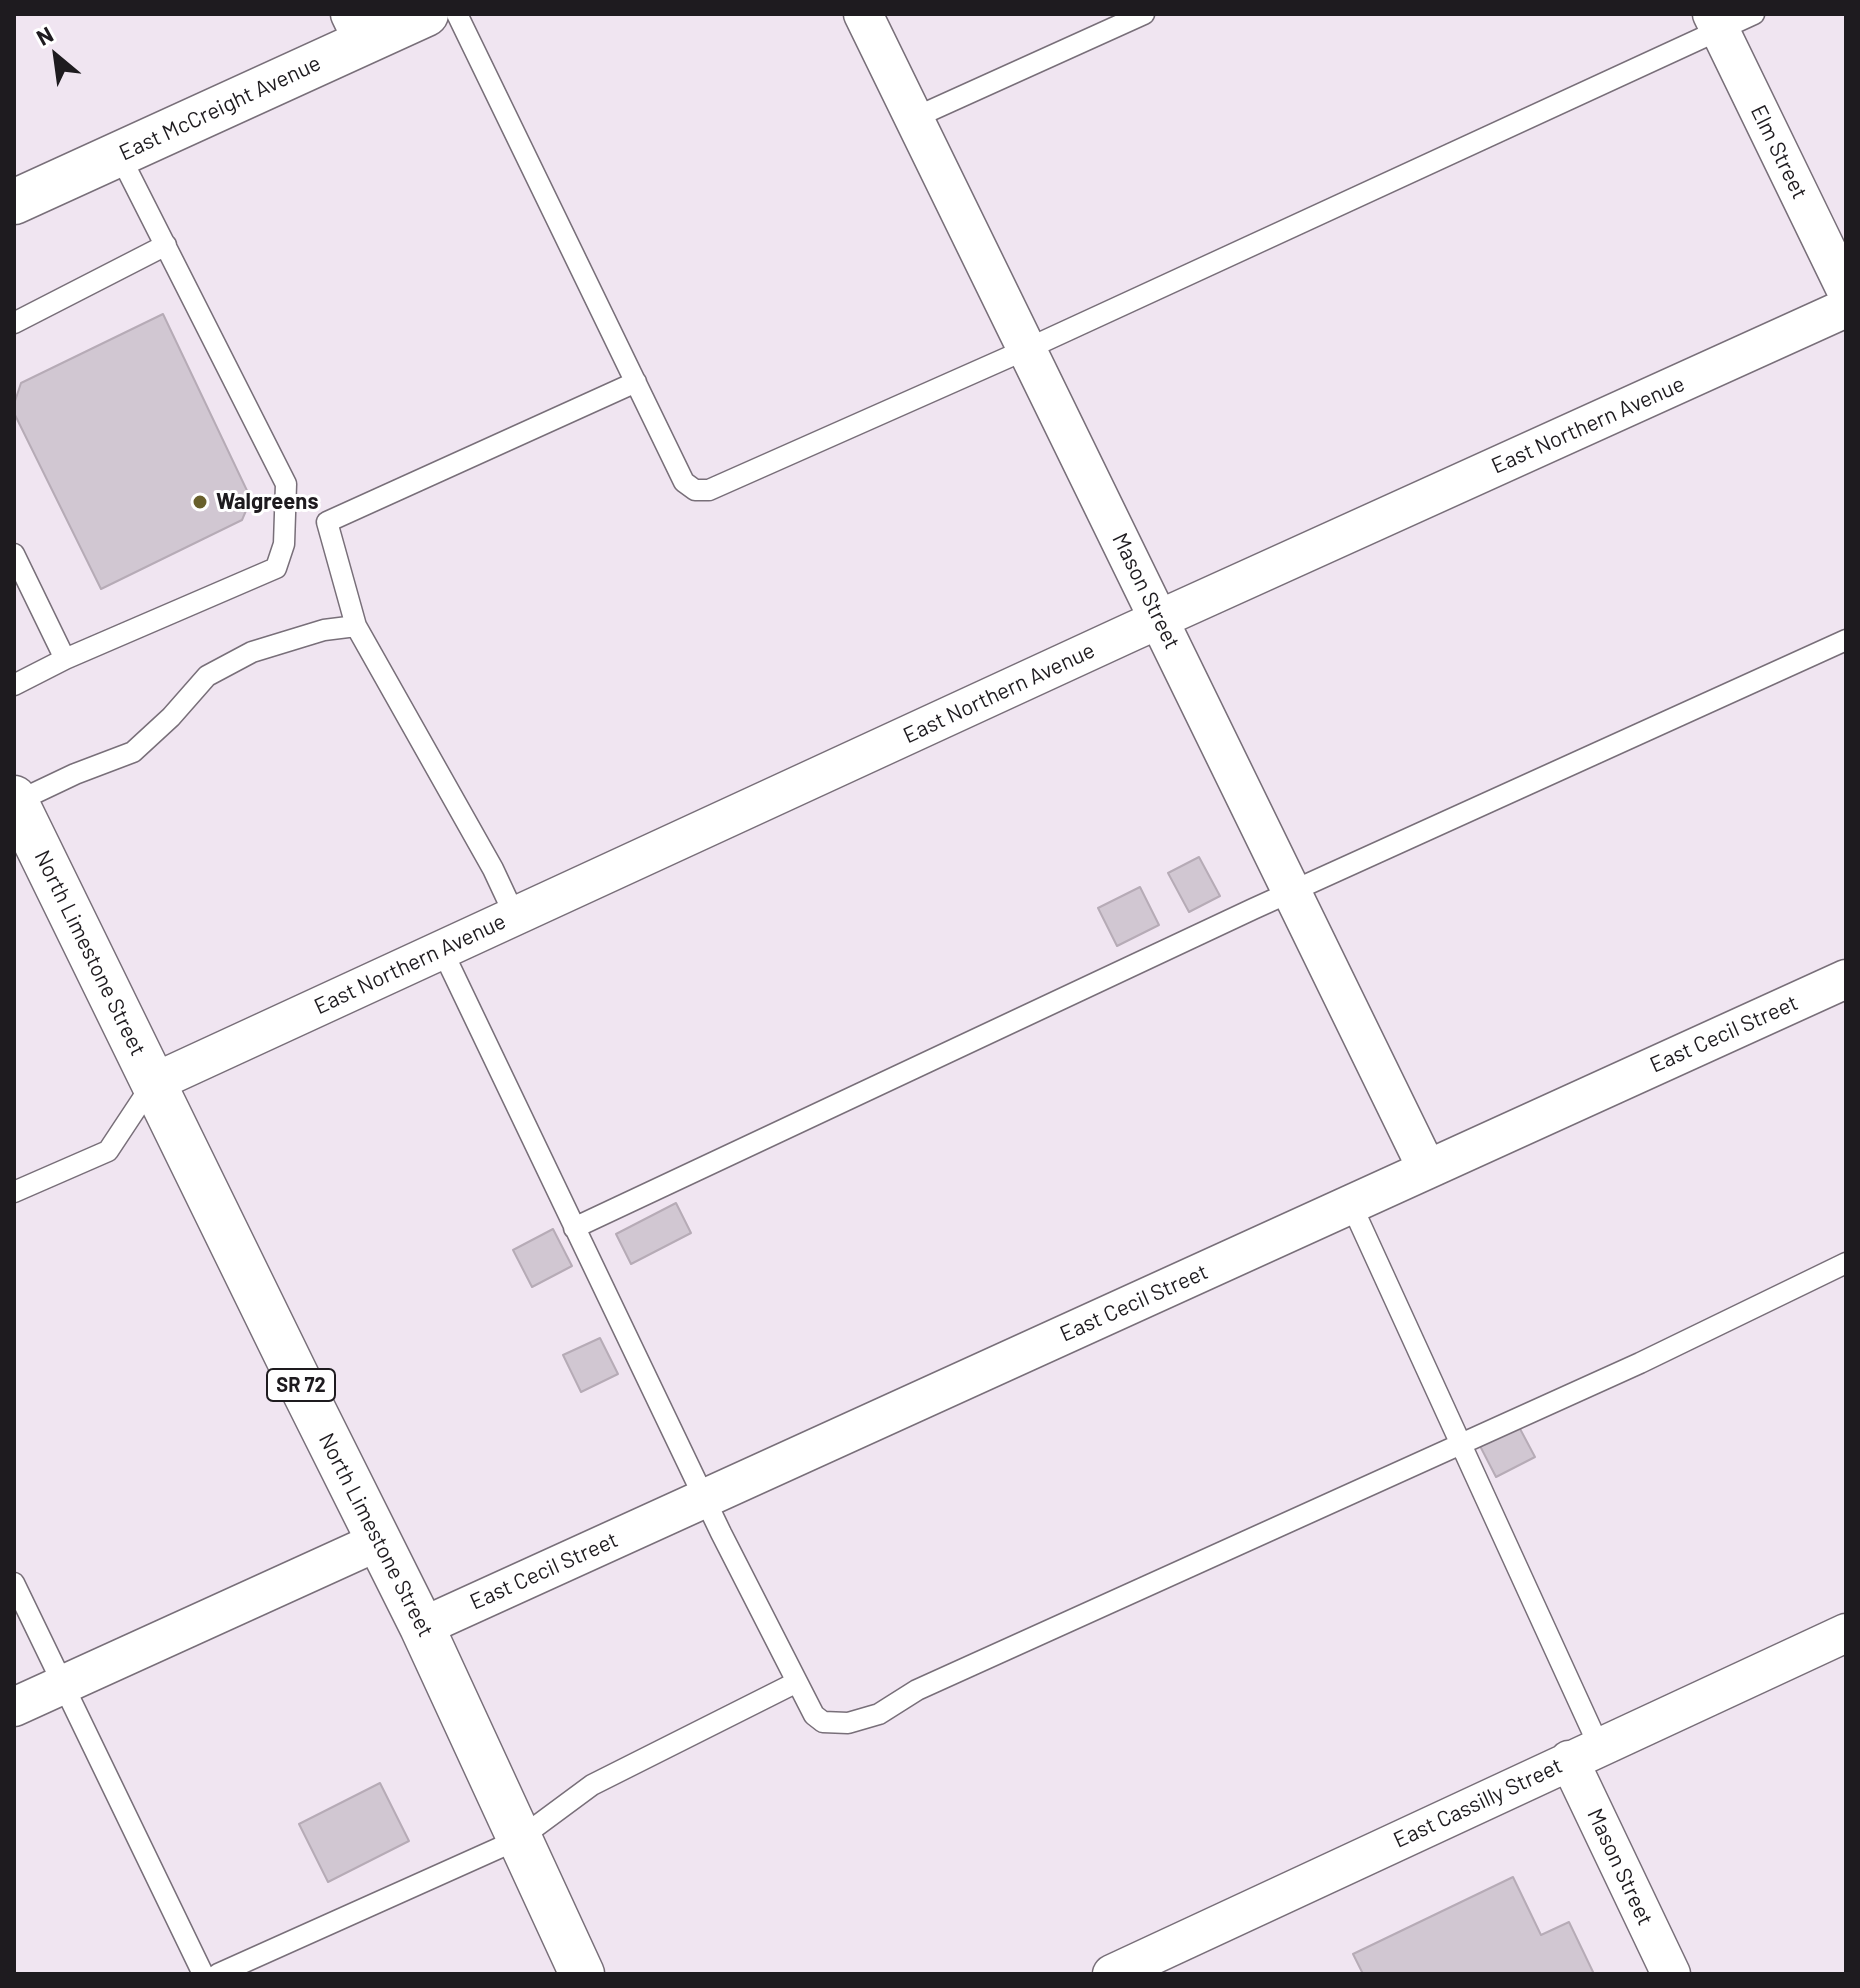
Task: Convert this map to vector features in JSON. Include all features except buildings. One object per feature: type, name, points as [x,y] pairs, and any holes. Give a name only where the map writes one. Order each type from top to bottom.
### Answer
[{"type":"main road","name":"East McCreight Avenue","points":[[14,202],[119,154],[357,28],[426,14]]},
{"type":"main road","name":"North Limestone Street","points":[[15,800],[422,1627],[582,1974]]},
{"type":"street","name":"Mason Street","points":[[863,14],[1427,1169]]},
{"type":"street","name":"Elm Street","points":[[1716,22],[1846,290]]},
{"type":"street","name":"East Northern Avenue","points":[[153,1083],[1159,619],[1846,308]]},
{"type":"street","name":"East Cecil Street","points":[[422,1627],[1846,979]]},
{"type":"street","points":[[14,1707],[379,1541]]},
{"type":"street","name":"East Cassilly Street","points":[[1112,1974],[1846,1633]]},
{"type":"street","name":"Mason Street","points":[[1584,1753],[1671,1974]]},
{"type":"lane","points":[[457,14],[684,482],[695,490],[709,490],[1027,349],[1716,22],[1754,14]]},
{"type":"lane","points":[[914,118],[1144,14]]},
{"type":"lane","points":[[14,685],[65,659],[276,568],[284,544],[286,484],[119,154]]},
{"type":"lane","points":[[14,323],[166,245]]},
{"type":"lane","points":[[515,916],[493,869],[356,626],[327,522],[636,382]]},
{"type":"lane","points":[[14,554],[65,659]]},
{"type":"lane","points":[[15,800],[133,752],[171,717],[207,676],[252,652],[324,630],[356,626]]},
{"type":"lane","points":[[574,1228],[1290,892],[1846,640]]},
{"type":"lane","points":[[442,950],[705,1498],[814,1715],[823,1722],[848,1723],[879,1714],[917,1690],[1640,1363],[1846,1263]]},
{"type":"lane","points":[[14,1192],[108,1151],[153,1083]]},
{"type":"lane","points":[[1351,1204],[1462,1443],[1584,1753]]},
{"type":"lane","points":[[14,1583],[203,1974]]},
{"type":"lane","points":[[218,1974],[519,1839],[592,1785],[797,1682]]},
{"type":"place","name":"Walgreens","points":[[200,502]]}]
